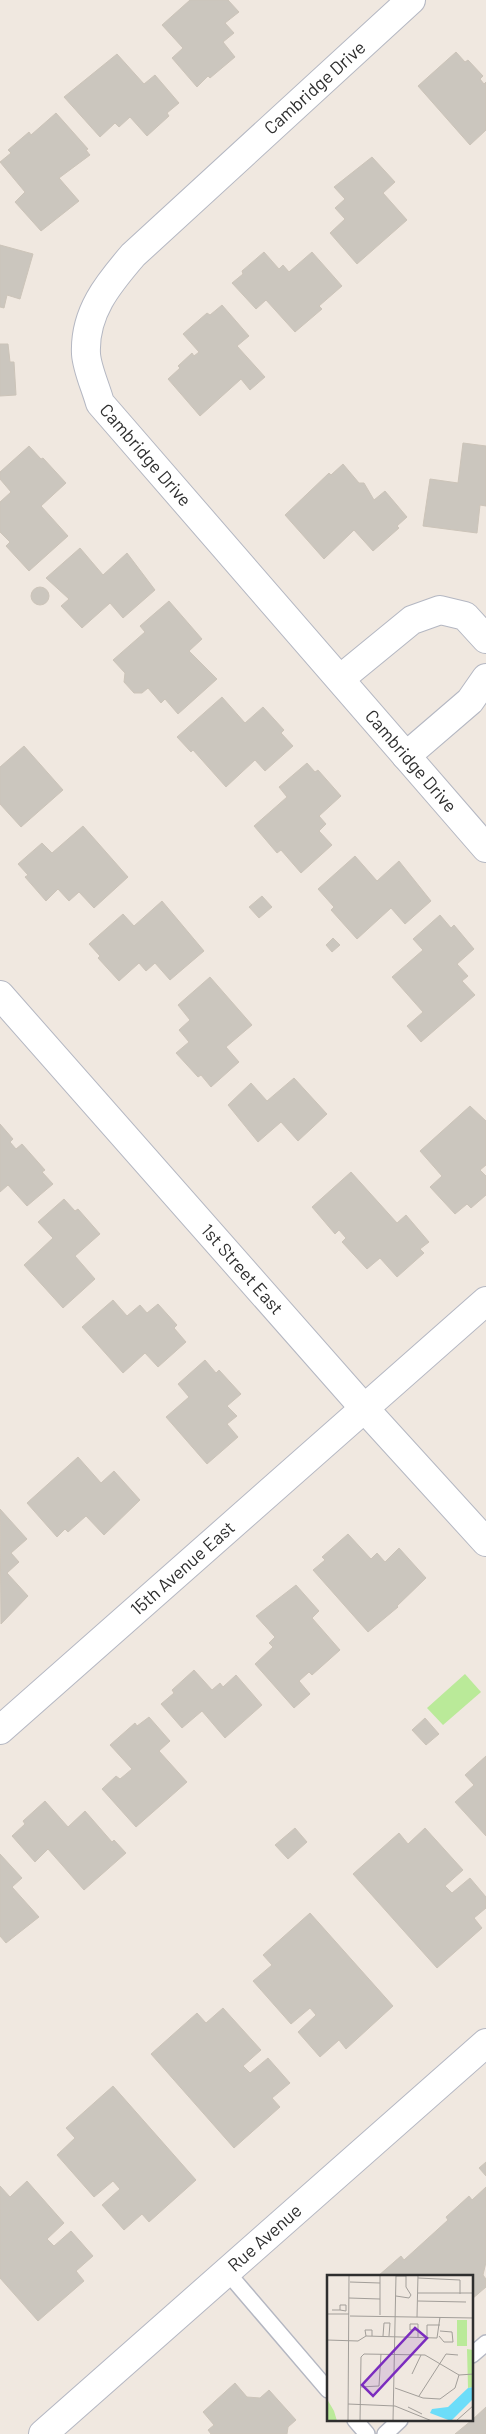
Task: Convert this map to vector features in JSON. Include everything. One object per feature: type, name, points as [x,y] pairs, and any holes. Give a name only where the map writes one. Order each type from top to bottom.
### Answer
[{"type":"street","name":"Cambridge Drive","points":[[411,0],[133,254],[106,286],[90,319],[86,355],[100,402],[486,848]]},
{"type":"street","points":[[340,679],[412,620],[440,610],[465,616],[486,639]]},
{"type":"street","points":[[406,756],[470,701],[486,678]]},
{"type":"street","name":"1st Street East","points":[[0,995],[364,1408],[486,1542]]},
{"type":"street","name":"15th Avenue East","points":[[0,1730],[486,1301]]},
{"type":"street","name":"Rue Avenue","points":[[43,2434],[486,2042]]},
{"type":"lane","points":[[227,2272],[327,2389]]},
{"type":"lane","points":[[474,2353],[486,2343]]},
{"type":"lane","points":[[357,2422],[367,2434]]},
{"type":"lane","points":[[385,2434],[398,2422]]},
{"type":"green space","points":[[465,1674],[481,1692],[443,1725],[427,1708]]},
{"type":"building","points":[[190,0],[228,0],[239,12],[225,23],[234,33],[223,42],[235,57],[210,78],[208,76],[197,87],[172,58],[183,48],[162,25]]},
{"type":"building","points":[[456,52],[465,62],[468,60],[483,76],[480,79],[484,84],[486,82],[486,130],[470,145],[418,86]]},
{"type":"building","points":[[117,54],[144,84],[155,75],[179,103],[167,113],[169,116],[147,136],[130,117],[119,127],[115,123],[100,137],[64,97]]},
{"type":"building","points":[[56,113],[88,149],[86,150],[90,155],[59,178],[79,201],[41,231],[15,202],[25,192],[0,162],[11,153],[8,150],[29,132],[31,135]]},
{"type":"building","points":[[372,157],[395,182],[383,193],[407,220],[357,264],[330,233],[345,219],[335,208],[345,199],[334,187]]},
{"type":"building","points":[[0,245],[33,254],[20,299],[7,295],[4,308],[0,307]]},
{"type":"building","points":[[264,252],[279,269],[283,265],[289,272],[312,252],[342,286],[319,306],[322,309],[295,332],[266,300],[256,309],[232,283],[243,274],[242,271]]},
{"type":"building","points":[[222,305],[249,336],[237,346],[265,377],[250,390],[241,379],[200,416],[168,379],[192,353],[194,356],[199,352],[183,334],[207,313],[210,315]]},
{"type":"building","points":[[0,344],[8,344],[10,362],[14,362],[16,395],[0,396]]},
{"type":"building","points":[[463,443],[486,446],[486,506],[480,505],[477,533],[423,526],[430,479],[458,483]]},
{"type":"building","points":[[29,446],[66,483],[41,506],[68,536],[29,571],[6,546],[10,542],[0,532],[0,502],[11,492],[0,479],[0,472]]},
{"type":"building","points":[[343,464],[359,483],[364,483],[374,500],[385,491],[407,517],[397,526],[399,528],[373,551],[354,530],[324,559],[285,515],[329,473],[331,475]]},
{"type":"building","points":[[80,548],[103,575],[127,553],[155,590],[123,618],[110,603],[82,628],[61,606],[69,599],[46,578]]},
{"type":"building","points":[[40,587],[46,590],[49,596],[46,602],[40,605],[34,602],[31,596],[34,590]]},
{"type":"building","points":[[169,601],[202,639],[189,651],[217,679],[178,714],[165,699],[161,703],[148,688],[142,693],[134,693],[124,682],[125,673],[113,660],[145,632],[140,626]]},
{"type":"building","points":[[222,697],[245,723],[263,707],[284,730],[281,733],[293,746],[265,771],[255,760],[226,787],[193,750],[191,752],[177,737]]},
{"type":"building","points":[[24,746],[63,790],[21,827],[0,804],[0,767]]},
{"type":"building","points":[[307,763],[315,772],[318,770],[341,796],[319,816],[326,824],[319,831],[332,845],[301,873],[281,850],[277,853],[254,826],[287,797],[279,787]]},
{"type":"building","points":[[83,826],[128,877],[94,908],[79,892],[69,901],[58,889],[46,901],[25,877],[28,875],[18,864],[42,843],[52,853]]},
{"type":"building","points":[[355,856],[377,881],[399,861],[431,901],[405,924],[391,908],[357,939],[331,910],[334,907],[318,889]]},
{"type":"building","points":[[262,896],[272,907],[259,918],[249,907]]},
{"type":"building","points":[[162,901],[204,951],[170,980],[155,963],[146,971],[139,963],[119,981],[98,958],[100,956],[89,944],[123,914],[134,926]]},
{"type":"building","points":[[440,915],[451,928],[454,925],[474,949],[457,964],[468,976],[462,981],[475,995],[421,1042],[407,1026],[423,1012],[392,977],[423,950],[413,939]]},
{"type":"building","points":[[333,938],[340,945],[332,952],[326,945]]},
{"type":"building","points":[[210,977],[252,1025],[226,1047],[239,1062],[211,1087],[201,1075],[198,1077],[176,1053],[189,1042],[179,1030],[190,1020],[178,1005]]},
{"type":"building","points":[[294,1078],[327,1114],[298,1141],[281,1122],[258,1142],[228,1105],[251,1083],[267,1101]]},
{"type":"building","points":[[470,1106],[486,1121],[486,1165],[480,1170],[486,1176],[486,1195],[471,1208],[467,1204],[455,1214],[430,1187],[442,1176],[420,1151]]},
{"type":"building","points":[[0,1124],[13,1139],[10,1142],[16,1149],[22,1144],[45,1170],[42,1172],[53,1184],[27,1206],[8,1185],[0,1192]]},
{"type":"building","points":[[351,1172],[397,1223],[406,1215],[429,1242],[420,1249],[424,1253],[397,1277],[380,1258],[367,1269],[342,1242],[346,1238],[339,1230],[335,1234],[312,1207]]},
{"type":"building","points":[[64,1199],[75,1211],[78,1209],[100,1234],[75,1256],[95,1279],[63,1308],[24,1265],[53,1238],[38,1222]]},
{"type":"building","points":[[113,1300],[127,1316],[140,1305],[147,1313],[158,1304],[177,1325],[174,1328],[186,1342],[158,1367],[145,1353],[123,1373],[82,1327]]},
{"type":"building","points":[[205,1360],[216,1373],[219,1370],[241,1394],[227,1406],[237,1416],[227,1424],[238,1437],[207,1464],[166,1417],[189,1397],[178,1384]]},
{"type":"building","points":[[78,1457],[101,1483],[114,1471],[140,1500],[104,1535],[86,1516],[68,1532],[65,1529],[57,1537],[27,1503]]},
{"type":"building","points":[[0,1509],[27,1539],[11,1553],[19,1562],[7,1573],[28,1596],[1,1624]]},
{"type":"building","points":[[348,1534],[371,1559],[377,1553],[385,1562],[399,1548],[426,1578],[398,1607],[368,1632],[313,1570],[325,1560],[322,1557]]},
{"type":"building","points":[[296,1585],[319,1611],[312,1618],[340,1650],[312,1675],[309,1672],[299,1681],[310,1694],[294,1708],[255,1664],[273,1647],[269,1643],[275,1637],[256,1616]]},
{"type":"building","points":[[194,1670],[212,1690],[220,1683],[223,1687],[236,1675],[262,1705],[225,1738],[202,1711],[182,1728],[161,1704],[174,1693],[172,1690]]},
{"type":"building","points":[[149,1717],[170,1741],[159,1751],[187,1782],[136,1827],[102,1789],[116,1776],[120,1779],[132,1769],[110,1745],[135,1723],[137,1726]]},
{"type":"building","points":[[425,1718],[439,1734],[426,1745],[412,1730]]},
{"type":"building","points":[[486,1756],[486,1836],[455,1802],[474,1785],[465,1775]]},
{"type":"building","points":[[45,1801],[68,1827],[85,1811],[112,1842],[114,1840],[126,1853],[84,1890],[48,1849],[35,1862],[12,1836],[25,1824],[23,1821]]},
{"type":"building","points":[[295,1828],[307,1842],[288,1859],[275,1845]]},
{"type":"building","points":[[425,1828],[463,1870],[445,1886],[452,1893],[470,1878],[486,1897],[486,1908],[474,1918],[482,1928],[437,1968],[353,1874],[399,1833],[408,1844]]},
{"type":"building","points":[[0,1854],[22,1878],[12,1887],[39,1917],[6,1943],[0,1936]]},
{"type":"building","points":[[310,1913],[393,2006],[346,2049],[339,2040],[320,2057],[298,2032],[316,2015],[310,2008],[291,2024],[253,1981],[272,1965],[263,1955]]},
{"type":"building","points":[[223,2008],[261,2050],[243,2066],[250,2073],[268,2058],[290,2083],[272,2098],[280,2107],[234,2148],[151,2054],[197,2013],[206,2023]]},
{"type":"building","points":[[113,2086],[196,2180],[149,2222],[142,2214],[124,2230],[102,2205],[120,2189],[113,2181],[94,2197],[57,2155],[75,2138],[66,2128]]},
{"type":"building","points":[[486,2162],[486,2176],[479,2168]]},
{"type":"building","points":[[27,2181],[64,2223],[47,2239],[54,2246],[71,2231],[93,2256],[76,2271],[84,2281],[38,2321],[0,2278],[0,2186],[10,2197]]},
{"type":"building","points":[[486,2187],[486,2262],[483,2275],[486,2279],[486,2287],[474,2297],[474,2275],[379,2275],[401,2256],[404,2260],[448,2220],[446,2217],[469,2196],[472,2200]]},
{"type":"building","points":[[235,2383],[247,2397],[260,2398],[269,2390],[296,2420],[288,2427],[287,2434],[211,2434],[208,2430],[214,2425],[203,2412]]},
{"type":"building","points":[[486,2407],[486,2434],[455,2434],[470,2422],[474,2422],[474,2418]]}]
